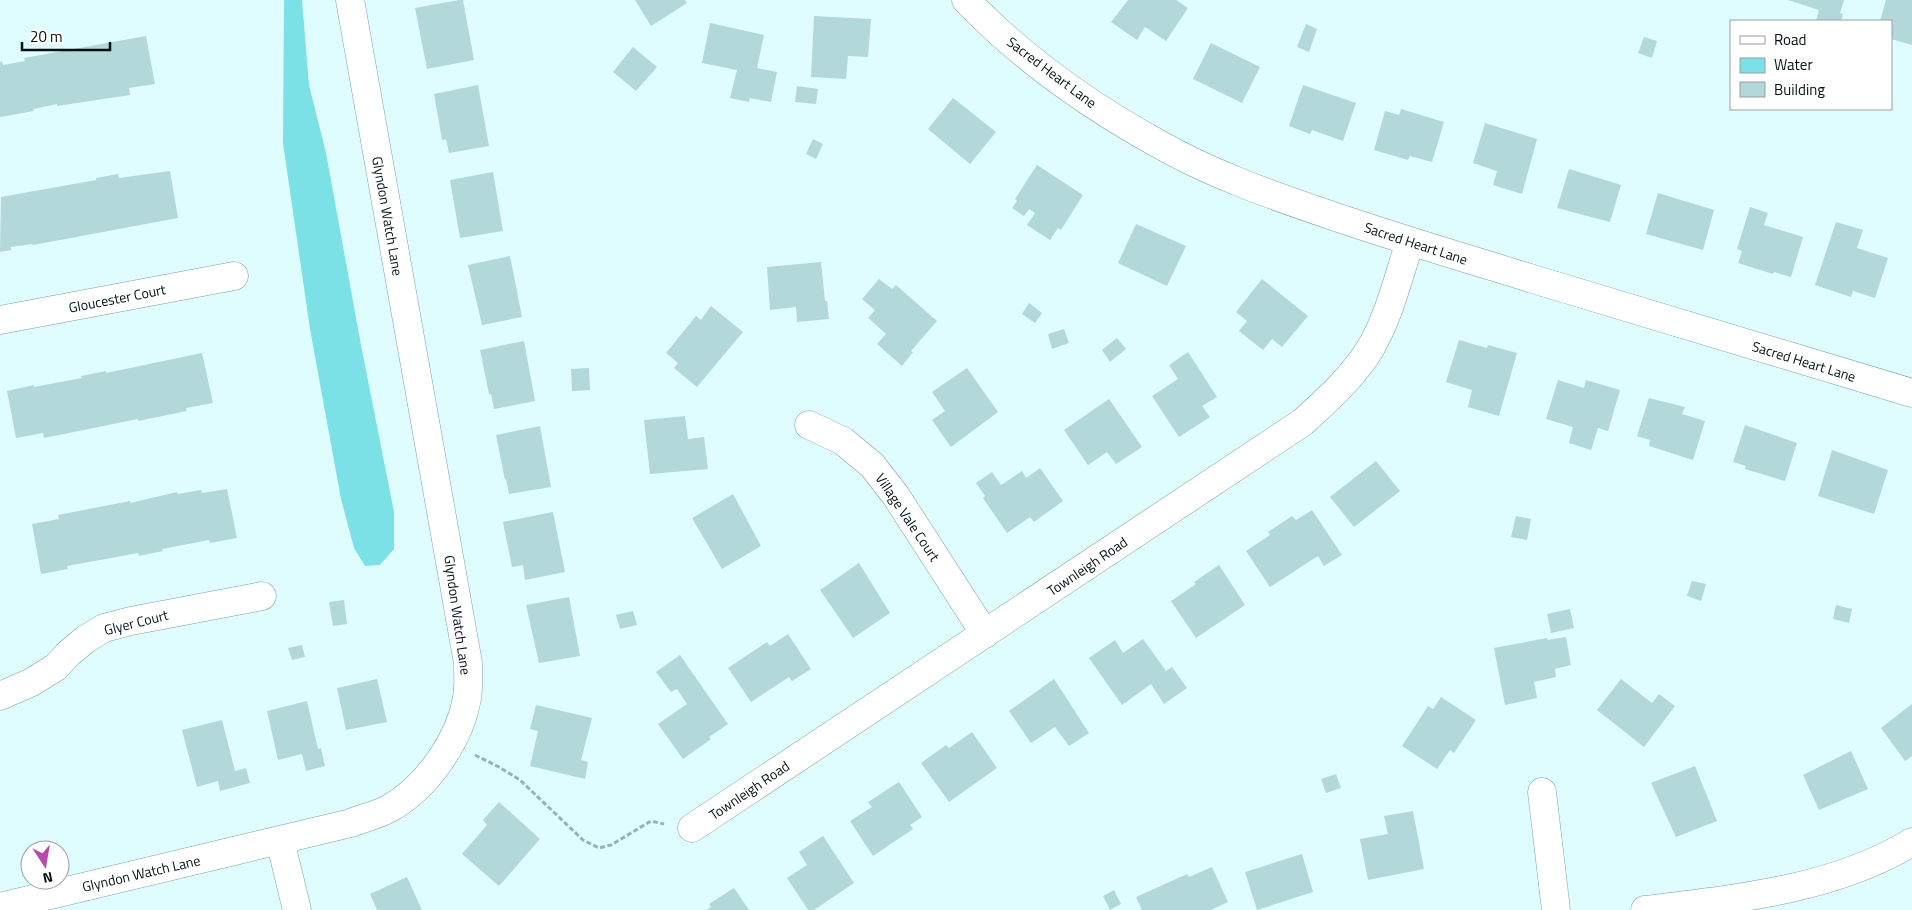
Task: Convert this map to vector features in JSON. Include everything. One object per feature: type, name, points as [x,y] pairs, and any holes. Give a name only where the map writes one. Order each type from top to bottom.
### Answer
[{"type":"street","name":"Glyndon Watch Lane","points":[[0,907],[351,823],[390,808],[419,787],[438,762],[456,731],[467,698],[468,663],[350,0]]},
{"type":"street","name":"Sacred Heart Lane","points":[[966,0],[1017,47],[1107,114],[1158,144],[1266,193],[1410,242],[1912,393]]},
{"type":"street","name":"Townleigh Road","points":[[692,828],[1302,422],[1341,387],[1370,349],[1388,311],[1410,242]]},
{"type":"street","name":"Gloucester Court","points":[[0,320],[234,276]]},
{"type":"street","name":"Village Vale Court","points":[[809,425],[843,440],[872,465],[896,496],[985,634]]},
{"type":"street","name":"Glyer Court","points":[[0,696],[32,682],[56,668],[68,653],[104,628],[131,621],[262,596]]},
{"type":"street","points":[[1542,792],[1556,910]]},
{"type":"street","points":[[280,840],[297,910]]},
{"type":"street","points":[[1645,910],[1741,898],[1792,887],[1848,872],[1912,842]]},
{"type":"path","points":[[450,742],[499,766],[520,780],[584,840],[599,848],[611,846],[650,821],[692,828]]},
{"type":"water","points":[[284,0],[302,0],[309,85],[326,153],[394,512],[394,549],[380,565],[365,566],[354,548],[341,499],[310,329],[283,143]]},
{"type":"building","points":[[463,0],[474,60],[427,69],[415,8]]},
{"type":"building","points":[[635,0],[685,0],[687,3],[651,26]]},
{"type":"building","points":[[1128,0],[1176,0],[1188,8],[1166,41],[1145,27],[1137,40],[1111,22]]},
{"type":"building","points":[[1788,0],[1844,0],[1840,13],[1843,14],[1841,20],[1816,20],[1819,10]]},
{"type":"building","points":[[1886,0],[1912,0],[1912,45],[1892,39],[1892,20],[1880,20]]},
{"type":"building","points":[[814,16],[871,19],[868,57],[848,56],[846,79],[811,77]]},
{"type":"building","points":[[710,23],[764,35],[757,68],[777,72],[771,102],[750,98],[749,102],[730,98],[737,70],[702,63]]},
{"type":"building","points":[[1306,24],[1317,29],[1309,52],[1297,47]]},
{"type":"building","points":[[146,36],[155,84],[129,88],[130,95],[57,106],[57,104],[33,109],[34,111],[0,117],[0,62],[2,61],[3,65],[25,61],[24,58]]},
{"type":"building","points":[[1644,37],[1657,41],[1652,58],[1638,53]]},
{"type":"building","points":[[1211,43],[1260,67],[1242,103],[1193,79]]},
{"type":"building","points":[[633,47],[657,67],[636,91],[613,72]]},
{"type":"building","points":[[478,85],[489,146],[449,153],[446,139],[442,140],[434,94]]},
{"type":"building","points":[[1303,85],[1356,103],[1343,141],[1312,130],[1310,134],[1289,126]]},
{"type":"building","points":[[797,86],[818,89],[816,104],[795,102]]},
{"type":"building","points":[[953,98],[996,132],[970,164],[928,129]]},
{"type":"building","points":[[1401,109],[1444,122],[1432,162],[1410,156],[1408,160],[1374,150],[1385,111],[1399,115]]},
{"type":"building","points":[[1485,123],[1537,139],[1522,194],[1493,185],[1497,171],[1473,163]]},
{"type":"building","points":[[813,139],[823,144],[816,159],[806,154]]},
{"type":"building","points":[[1037,165],[1083,195],[1061,230],[1058,228],[1050,240],[1027,225],[1035,213],[1029,209],[1024,216],[1012,208],[1017,201],[1015,199]]},
{"type":"building","points":[[1569,169],[1621,185],[1610,222],[1557,208]]},
{"type":"building","points":[[170,171],[178,218],[33,245],[11,247],[11,250],[0,252],[1,197],[96,180],[96,178],[118,174],[119,178]]},
{"type":"building","points":[[493,172],[503,231],[460,238],[450,180]]},
{"type":"building","points":[[1658,193],[1714,210],[1703,250],[1646,234]]},
{"type":"building","points":[[1750,207],[1768,213],[1764,225],[1803,237],[1791,277],[1774,272],[1773,274],[1738,263],[1742,251],[1737,249]]},
{"type":"building","points":[[1836,222],[1863,230],[1857,248],[1888,258],[1875,298],[1853,291],[1851,297],[1815,285]]},
{"type":"building","points":[[1136,224],[1186,246],[1167,286],[1118,263]]},
{"type":"building","points":[[510,256],[522,317],[482,325],[468,265]]},
{"type":"building","points":[[821,262],[829,319],[797,322],[796,307],[770,310],[767,267]]},
{"type":"building","points":[[879,279],[892,289],[896,285],[937,321],[911,351],[913,352],[902,366],[877,344],[886,334],[868,318],[875,310],[862,299]]},
{"type":"building","points":[[1262,279],[1308,316],[1282,347],[1272,339],[1263,350],[1239,331],[1247,321],[1236,312]]},
{"type":"building","points":[[1029,303],[1042,313],[1035,323],[1022,314]]},
{"type":"building","points":[[711,306],[743,332],[697,387],[674,368],[678,363],[666,353],[696,316],[701,320]]},
{"type":"building","points":[[1064,329],[1069,343],[1052,349],[1048,334]]},
{"type":"building","points":[[1117,338],[1126,349],[1110,362],[1102,350]]},
{"type":"building","points":[[1459,340],[1487,348],[1488,345],[1517,353],[1499,416],[1468,407],[1472,390],[1446,382]]},
{"type":"building","points":[[524,341],[535,401],[494,409],[480,350]]},
{"type":"building","points":[[1188,352],[1217,397],[1202,406],[1210,417],[1179,437],[1152,396],[1178,379],[1169,365]]},
{"type":"building","points":[[202,353],[213,403],[186,408],[187,411],[44,438],[43,433],[16,438],[7,391],[82,378],[81,376],[106,371],[106,373]]},
{"type":"building","points":[[589,368],[590,390],[572,391],[571,369]]},
{"type":"building","points":[[967,368],[998,412],[951,447],[932,420],[945,411],[932,392]]},
{"type":"building","points":[[1558,380],[1584,388],[1586,380],[1620,390],[1608,431],[1598,428],[1591,450],[1569,443],[1573,427],[1546,419]]},
{"type":"building","points":[[1649,398],[1685,407],[1682,414],[1705,421],[1693,460],[1649,446],[1650,440],[1637,436]]},
{"type":"building","points":[[1109,399],[1142,447],[1116,464],[1107,452],[1088,465],[1064,430]]},
{"type":"building","points":[[685,416],[688,439],[704,437],[708,469],[650,474],[644,420]]},
{"type":"building","points":[[1745,425],[1797,443],[1785,481],[1745,469],[1746,466],[1733,462]]},
{"type":"building","points":[[540,426],[551,487],[509,494],[496,435]]},
{"type":"building","points":[[1832,450],[1888,470],[1874,514],[1818,496]]},
{"type":"building","points":[[1376,461],[1400,491],[1354,527],[1330,497]]},
{"type":"building","points":[[1040,468],[1063,501],[1034,522],[1030,517],[1007,533],[983,498],[985,496],[976,483],[992,472],[1001,485],[1022,471],[1026,478]]},
{"type":"building","points":[[227,489],[237,538],[210,543],[209,540],[162,549],[163,551],[139,556],[138,553],[67,566],[68,569],[41,574],[32,524],[59,519],[58,515],[130,501],[130,503],[177,492],[178,494],[201,490],[202,493]]},
{"type":"building","points":[[733,494],[761,546],[722,569],[692,518]]},
{"type":"building","points":[[1312,510],[1342,555],[1324,566],[1318,556],[1270,587],[1246,551],[1270,535],[1268,532],[1292,516],[1296,520]]},
{"type":"building","points":[[553,512],[565,572],[525,580],[523,565],[512,567],[503,522]]},
{"type":"building","points":[[1516,516],[1531,519],[1527,540],[1511,537]]},
{"type":"building","points":[[859,563],[890,613],[853,638],[820,590]]},
{"type":"building","points":[[1219,565],[1245,605],[1196,638],[1171,601]]},
{"type":"building","points":[[1692,581],[1706,584],[1701,601],[1687,596]]},
{"type":"building","points":[[569,597],[580,656],[539,663],[526,605]]},
{"type":"building","points":[[344,600],[347,624],[333,626],[329,602]]},
{"type":"building","points":[[1836,605],[1852,609],[1849,623],[1833,619]]},
{"type":"building","points":[[1570,609],[1574,628],[1551,633],[1547,614]]},
{"type":"building","points":[[633,611],[637,625],[620,629],[616,615]]},
{"type":"building","points":[[788,634],[811,669],[792,681],[789,677],[751,702],[728,668],[767,642],[770,646]]},
{"type":"building","points":[[1566,637],[1571,665],[1555,669],[1556,677],[1534,682],[1537,698],[1505,705],[1494,648],[1547,638],[1548,640]]},
{"type":"building","points":[[1143,639],[1166,671],[1172,667],[1187,688],[1164,704],[1151,684],[1122,705],[1089,658],[1115,640],[1123,653]]},
{"type":"building","points":[[302,645],[305,657],[292,660],[288,648]]},
{"type":"building","points":[[680,655],[728,724],[683,759],[658,724],[687,704],[677,689],[671,692],[656,672]]},
{"type":"building","points":[[377,679],[387,722],[346,730],[337,688]]},
{"type":"building","points":[[1054,679],[1089,733],[1069,746],[1055,727],[1031,743],[1009,711]]},
{"type":"building","points":[[1621,679],[1652,703],[1659,694],[1675,706],[1644,747],[1597,710]]},
{"type":"building","points":[[1441,697],[1476,720],[1454,753],[1450,750],[1437,769],[1402,746],[1428,706],[1433,709]]},
{"type":"building","points":[[307,701],[318,749],[321,748],[325,766],[306,771],[302,754],[278,760],[267,711]]},
{"type":"building","points":[[1912,704],[1912,756],[1905,761],[1881,728]]},
{"type":"building","points":[[536,705],[592,718],[581,760],[588,762],[585,779],[530,766],[538,731],[530,729]]},
{"type":"building","points":[[222,720],[235,771],[246,768],[250,783],[220,791],[218,781],[197,787],[182,730]]},
{"type":"building","points":[[972,732],[997,768],[949,802],[921,763],[946,745],[949,748]]},
{"type":"building","points":[[1851,751],[1868,789],[1819,810],[1803,775]]},
{"type":"building","points":[[1695,766],[1717,821],[1676,837],[1651,783]]},
{"type":"building","points":[[1336,774],[1341,788],[1326,793],[1321,779]]},
{"type":"building","points":[[899,782],[922,817],[910,825],[913,829],[873,856],[850,821],[872,807],[868,802]]},
{"type":"building","points":[[499,802],[540,839],[499,886],[462,854],[487,825],[483,820]]},
{"type":"building","points":[[1413,811],[1424,869],[1368,880],[1360,839],[1388,834],[1384,816]]},
{"type":"building","points":[[823,836],[854,883],[814,910],[808,910],[787,878],[807,865],[799,852]]},
{"type":"building","points":[[1302,854],[1313,892],[1257,910],[1245,872]]},
{"type":"building","points":[[1212,867],[1228,902],[1211,910],[1142,910],[1136,897],[1187,874],[1189,877]]},
{"type":"building","points":[[407,877],[422,910],[377,910],[370,894]]},
{"type":"building","points":[[734,888],[749,910],[706,910],[711,907],[709,904]]},
{"type":"building","points":[[1114,890],[1121,904],[1110,910],[1103,896]]}]
